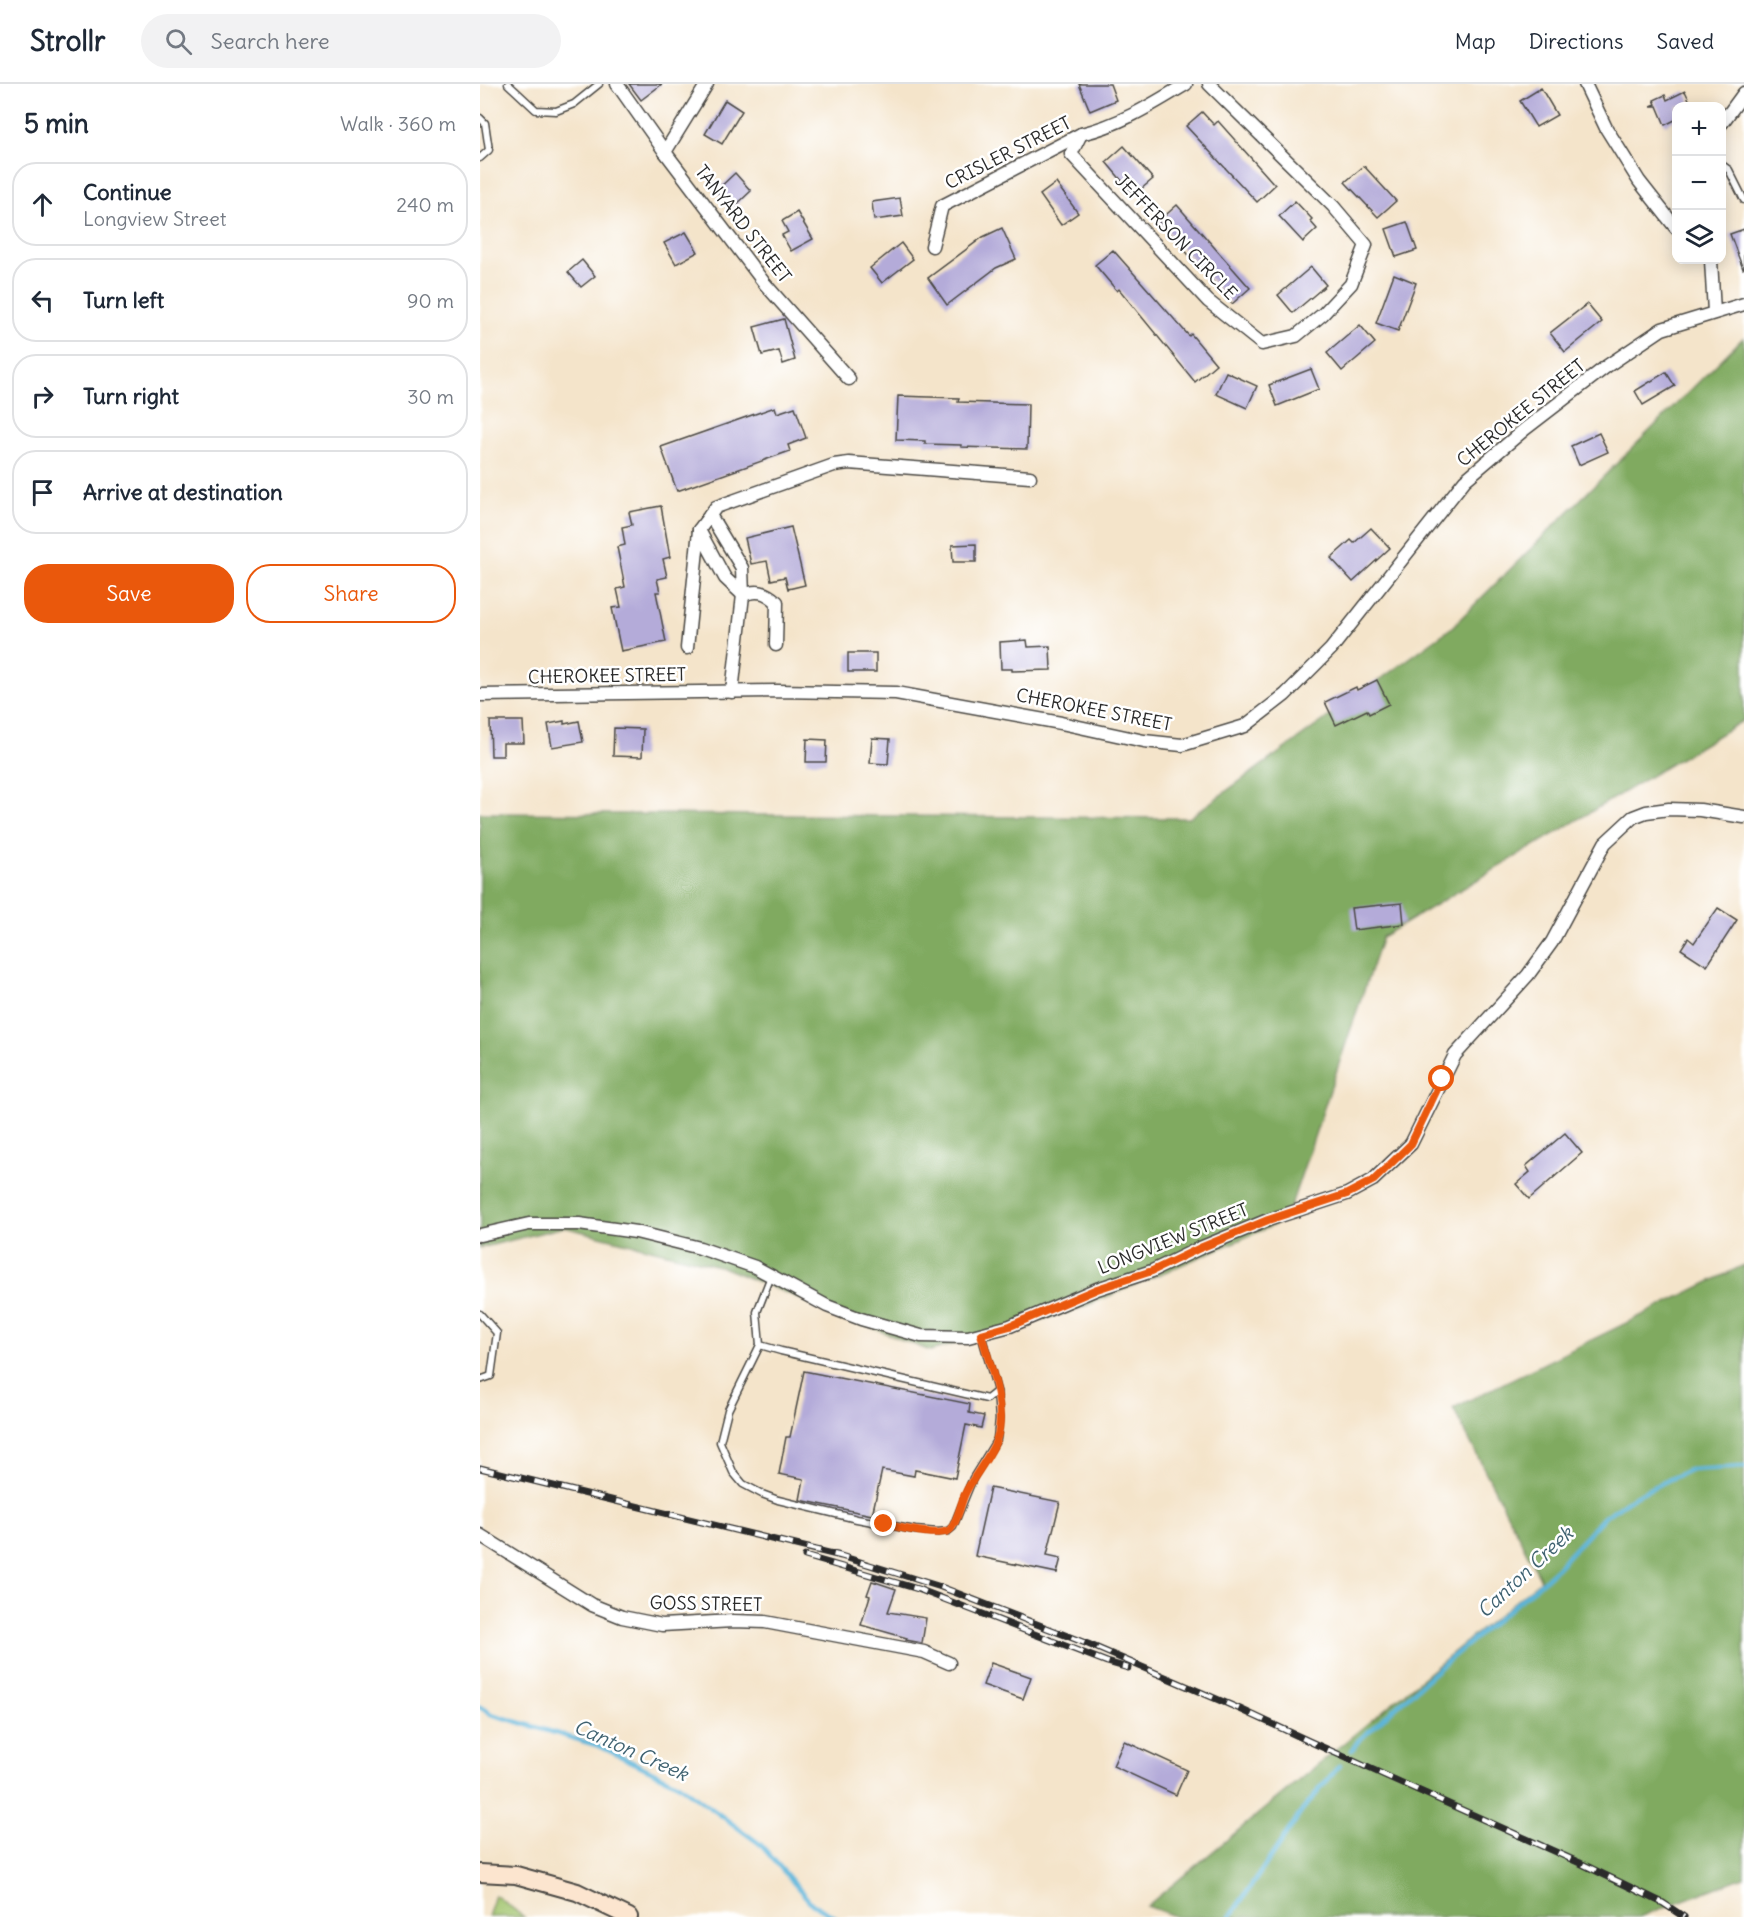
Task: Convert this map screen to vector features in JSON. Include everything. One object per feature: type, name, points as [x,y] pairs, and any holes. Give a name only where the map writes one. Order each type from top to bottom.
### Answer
[{"type":"street","name":"TANYARD STREET","points":[[617,84],[665,152],[765,284],[849,379]]},
{"type":"street","points":[[665,152],[707,84]]},
{"type":"street","name":"CRISLER STREET","points":[[932,246],[942,206],[1081,134],[1101,130],[1140,111],[1186,84]]},
{"type":"street","name":"JEFFERSON CIRCLE","points":[[1081,134],[1071,154],[1208,301],[1262,344],[1296,336],[1323,314],[1351,284],[1366,245],[1333,206],[1209,84]]},
{"type":"street","points":[[1585,84],[1606,128],[1639,181],[1672,222]]},
{"type":"street","points":[[1726,118],[1744,93]]},
{"type":"street","points":[[1704,264],[1712,273]]},
{"type":"street","points":[[1711,264],[1714,312]]},
{"type":"street","name":"CHEROKEE STREET","points":[[480,694],[896,693],[1061,723],[1144,741],[1182,745],[1245,726],[1285,695],[1331,649],[1465,480],[1525,429],[1607,366],[1662,329],[1744,304]]},
{"type":"street","points":[[687,648],[699,530],[716,507],[834,465],[849,463],[1030,477]]},
{"type":"street","points":[[710,515],[742,568],[742,595],[732,692]]},
{"type":"street","points":[[699,530],[725,578],[742,595]]},
{"type":"street","points":[[742,595],[752,591],[767,593],[777,602],[776,645]]},
{"type":"street","name":"LONGVIEW STREET","points":[[480,1235],[529,1224],[579,1224],[636,1232],[700,1248],[755,1267],[827,1306],[921,1336],[945,1338],[981,1334],[1010,1326],[1097,1289],[1152,1271],[1268,1220],[1347,1194],[1374,1180],[1411,1144],[1455,1055],[1528,975],[1552,942],[1605,843],[1633,817],[1646,812],[1669,809],[1700,810],[1744,817]]},
{"type":"street","name":"GOSS STREET","points":[[480,1536],[592,1605],[622,1617],[662,1625],[733,1621],[765,1622],[924,1652],[949,1663]]},
{"type":"street","points":[[480,1873],[516,1875],[577,1892],[629,1917]]},
{"type":"lane","points":[[508,84],[536,110],[556,111],[574,104],[599,84]]},
{"type":"lane","points":[[480,118],[485,123],[489,150],[480,158]]},
{"type":"lane","points":[[1726,168],[1744,200]]},
{"type":"lane","points":[[771,1276],[757,1312],[760,1345],[728,1410],[720,1442],[733,1472],[743,1484],[762,1494],[857,1520],[926,1531],[948,1531],[953,1527],[964,1495],[973,1478],[997,1439],[999,1419],[997,1391],[981,1334]]},
{"type":"lane","points":[[480,1314],[497,1333],[491,1376],[480,1380]]},
{"type":"lane","points":[[760,1345],[987,1400],[997,1391]]},
{"type":"green space","points":[[1744,337],[1744,720],[1382,937],[1286,1220],[1076,1310],[930,1351],[722,1267],[564,1227],[480,1248],[480,813],[1189,818],[1451,628]]},
{"type":"green space","points":[[1744,1265],[1744,1877],[1639,1917],[1177,1917],[1147,1906],[1541,1580],[1453,1408]]},
{"type":"green space","points":[[495,1895],[524,1917],[488,1917]]},
{"type":"building","points":[[629,84],[662,84],[641,100]]},
{"type":"building","points":[[1079,84],[1110,84],[1116,100],[1090,111]]},
{"type":"building","points":[[1541,88],[1557,115],[1536,127],[1520,101]]},
{"type":"building","points":[[1685,91],[1690,102],[1672,102],[1672,122],[1665,125],[1657,106],[1651,106],[1656,104],[1654,100],[1665,95],[1667,100]]},
{"type":"building","points":[[725,100],[742,111],[722,144],[705,134]]},
{"type":"building","points":[[1202,112],[1214,125],[1218,121],[1275,185],[1257,202],[1186,126]]},
{"type":"building","points":[[1124,146],[1153,179],[1134,195],[1106,162]]},
{"type":"building","points":[[1364,166],[1396,201],[1378,217],[1345,182]]},
{"type":"building","points":[[735,173],[751,191],[733,208],[716,191]]},
{"type":"building","points":[[1056,183],[1078,213],[1061,225],[1040,195]]},
{"type":"building","points":[[900,198],[903,216],[874,220],[872,202]]},
{"type":"building","points":[[1295,201],[1312,219],[1310,221],[1317,229],[1303,242],[1279,216]]},
{"type":"building","points":[[1177,205],[1250,288],[1232,304],[1159,221]]},
{"type":"building","points":[[797,212],[813,239],[791,251],[782,235],[788,232],[782,221]]},
{"type":"building","points":[[1407,222],[1417,250],[1396,257],[1386,229]]},
{"type":"building","points":[[1002,228],[1016,259],[996,268],[947,305],[928,278],[983,237]]},
{"type":"building","points":[[1744,229],[1744,268],[1743,269],[1730,234]]},
{"type":"building","points":[[686,232],[698,252],[676,264],[664,243]]},
{"type":"building","points":[[901,243],[913,259],[882,283],[870,268]]},
{"type":"building","points":[[1113,250],[1216,364],[1195,382],[1119,289],[1117,291],[1095,265]]},
{"type":"building","points":[[582,260],[595,276],[581,287],[568,272]]},
{"type":"building","points":[[1311,267],[1326,285],[1293,313],[1278,295]]},
{"type":"building","points":[[1394,274],[1416,283],[1398,331],[1376,323]]},
{"type":"building","points":[[1587,304],[1602,322],[1565,352],[1550,333]]},
{"type":"building","points":[[784,319],[795,360],[783,364],[779,351],[762,355],[754,327]]},
{"type":"building","points":[[1360,325],[1375,343],[1342,371],[1327,353]]},
{"type":"building","points":[[1311,369],[1319,389],[1277,406],[1269,385]]},
{"type":"building","points":[[1226,372],[1257,386],[1247,408],[1216,394]]},
{"type":"building","points":[[1666,372],[1675,386],[1643,405],[1635,391]]},
{"type":"building","points":[[898,396],[959,398],[958,402],[1028,404],[1027,449],[961,447],[961,445],[925,444],[925,441],[896,440]]},
{"type":"building","points":[[775,407],[777,413],[795,407],[806,438],[788,445],[790,451],[677,491],[661,447]]},
{"type":"building","points":[[1599,433],[1608,452],[1579,465],[1571,446]]},
{"type":"building","points":[[661,506],[670,557],[663,559],[667,577],[657,579],[660,592],[656,592],[666,642],[621,651],[612,608],[621,607],[617,589],[625,587],[617,547],[625,545],[622,527],[632,525],[629,512]]},
{"type":"building","points":[[791,527],[805,585],[788,589],[785,577],[771,580],[767,561],[751,564],[745,538]]},
{"type":"building","points":[[1371,528],[1390,548],[1353,582],[1331,558],[1351,540],[1354,543]]},
{"type":"building","points":[[976,544],[976,562],[953,562],[952,545]]},
{"type":"building","points":[[1027,640],[1028,647],[1050,646],[1051,670],[1001,669],[1000,642]]},
{"type":"building","points":[[848,653],[876,653],[876,672],[848,672]]},
{"type":"building","points":[[1377,680],[1389,704],[1369,714],[1367,710],[1336,725],[1325,702]]},
{"type":"building","points":[[490,721],[523,721],[524,743],[503,743],[503,756],[491,756]]},
{"type":"building","points":[[564,721],[564,724],[579,721],[583,742],[552,747],[548,724]]},
{"type":"building","points":[[614,728],[643,729],[642,757],[613,756]]},
{"type":"building","points":[[872,738],[890,739],[888,764],[870,763]]},
{"type":"building","points":[[807,739],[827,740],[826,762],[806,762]]},
{"type":"building","points":[[1402,903],[1404,924],[1354,930],[1351,908]]},
{"type":"building","points":[[1718,908],[1737,920],[1707,966],[1681,949],[1688,938],[1694,943]]},
{"type":"building","points":[[1565,1133],[1582,1153],[1529,1199],[1516,1184],[1530,1172],[1526,1166]]},
{"type":"building","points":[[804,1371],[970,1404],[969,1413],[984,1416],[981,1428],[966,1425],[955,1478],[915,1470],[914,1476],[882,1470],[872,1515],[800,1500],[804,1479],[779,1474],[786,1437],[790,1437]]},
{"type":"building","points":[[990,1488],[1060,1502],[1047,1555],[1061,1558],[1057,1573],[975,1556]]},
{"type":"building","points":[[872,1581],[896,1589],[888,1612],[926,1618],[922,1643],[861,1625]]},
{"type":"building","points":[[991,1663],[1031,1677],[1023,1699],[983,1685]]},
{"type":"building","points":[[1124,1741],[1187,1770],[1176,1795],[1113,1766]]},
{"type":"waterway","name":"Canton Creek","points":[[1352,1750],[1358,1741],[1438,1669],[1550,1575],[1604,1517],[1635,1496],[1689,1470],[1744,1467]]},
{"type":"waterway","name":"Canton Creek","points":[[480,1707],[491,1714],[599,1746],[678,1784],[760,1844],[812,1904],[835,1917]]},
{"type":"waterway","name":"Canton Creek","points":[[1230,1917],[1302,1811],[1339,1766]]},
{"type":"railway","points":[[480,1468],[841,1556],[941,1587],[1088,1644],[1240,1709],[1580,1863],[1663,1903],[1684,1917]]},
{"type":"railway","points":[[805,1556],[918,1589],[1128,1668]]},
{"type":"route","points":[[884,1524],[938,1532],[948,1531],[953,1527],[964,1495],[997,1439],[999,1427],[997,1391],[981,1334],[1010,1326],[1097,1289],[1152,1271],[1268,1220],[1317,1206],[1374,1180],[1411,1144],[1442,1079]]}]
